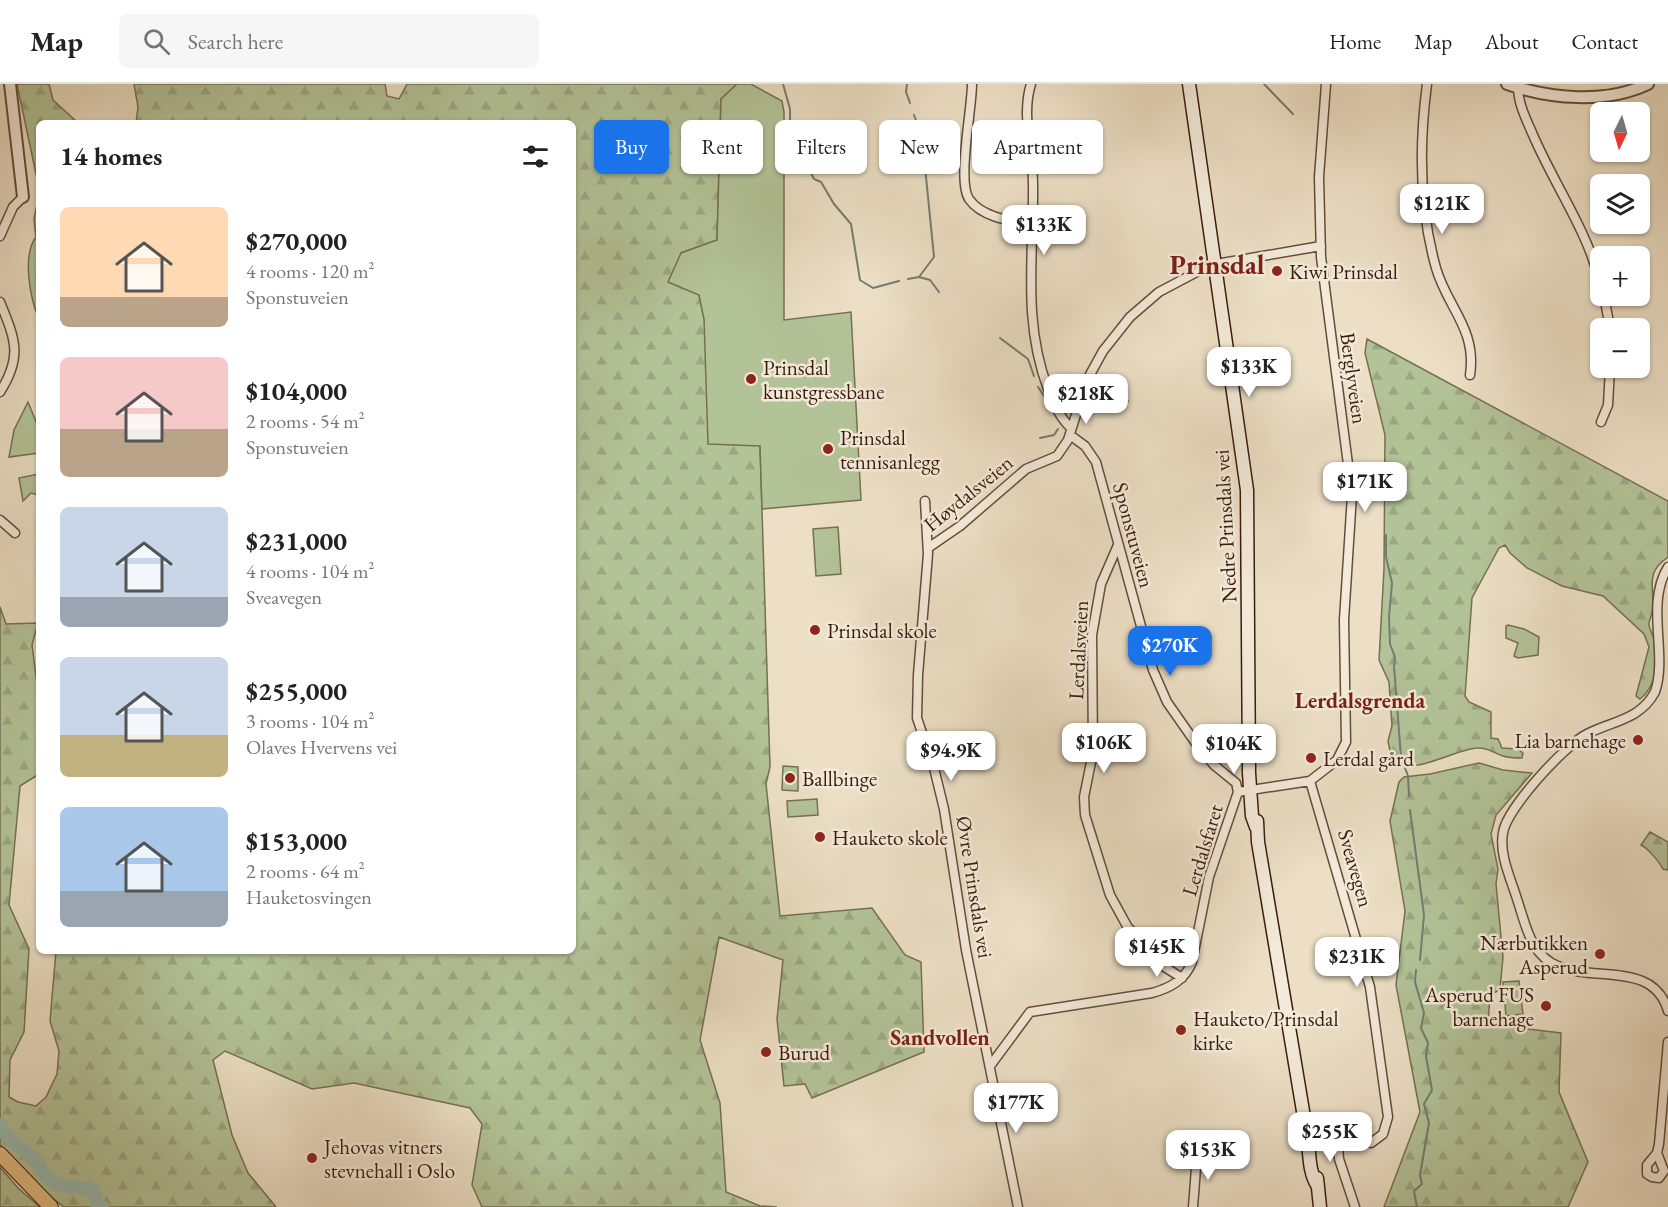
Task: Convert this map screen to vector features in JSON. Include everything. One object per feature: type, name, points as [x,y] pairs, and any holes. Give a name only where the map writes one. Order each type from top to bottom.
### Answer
[{"type":"main road","name":"Nedre Prinsdals vei","points":[[1189,84],[1247,495],[1250,718],[1248,791],[1256,827],[1308,1141],[1312,1178],[1317,1185],[1320,1207]]},
{"type":"main road","points":[[0,1154],[51,1207]]},
{"type":"street","points":[[0,236],[13,207],[23,197],[10,84]]},
{"type":"street","points":[[972,84],[964,174],[966,192],[974,205],[989,214],[1032,224]]},
{"type":"street","name":"Sponstuveien","points":[[1031,84],[1026,107],[1032,153],[1029,279],[1032,324],[1043,375],[1062,420],[1093,457],[1148,654],[1167,702],[1209,760],[1248,791]]},
{"type":"street","name":"Berglyveien","points":[[1248,791],[1310,781],[1336,760],[1346,742],[1343,640],[1352,516],[1351,482],[1323,280],[1319,184],[1326,84]]},
{"type":"street","points":[[1427,84],[1422,164],[1429,236],[1442,285],[1466,328],[1471,357],[1470,375]]},
{"type":"street","points":[[1513,86],[1564,95],[1590,96],[1621,93],[1648,84]]},
{"type":"street","points":[[1513,86],[1530,128],[1590,254]]},
{"type":"street","name":"Høydalsveien","points":[[928,548],[960,526],[1026,469],[1057,456],[1070,432],[1094,366],[1122,326],[1159,292],[1192,273],[1216,264],[1321,246]]},
{"type":"street","points":[[0,302],[16,350],[12,370],[0,392]]},
{"type":"street","points":[[1601,422],[1608,405],[1610,378]]},
{"type":"street","name":"Øvre Prinsdals vei","points":[[926,501],[928,548],[917,718],[934,768],[944,810],[964,938],[1018,1207]]},
{"type":"street","points":[[0,520],[15,533]]},
{"type":"street","name":"Lerdalsveien","points":[[1118,545],[1101,584],[1092,635],[1093,752],[1084,797],[1085,815],[1106,885],[1127,926],[1160,964],[1182,978]]},
{"type":"street","points":[[1668,567],[1660,591],[1661,674],[1651,698],[1631,716],[1590,732],[1575,742],[1514,807],[1504,824],[1502,836],[1510,876],[1531,939],[1540,954],[1566,969],[1646,981],[1659,993],[1668,1011]]},
{"type":"street","name":"Sveavegen","points":[[1308,1141],[1325,1133],[1362,1143],[1374,1142],[1383,1134],[1388,1117],[1370,987],[1310,781]]},
{"type":"street","name":"Lerdalsfaret","points":[[1182,978],[1192,962],[1209,877],[1248,791]]},
{"type":"street","points":[[990,1065],[1030,1012],[1152,993],[1171,986],[1182,978]]},
{"type":"street","points":[[1657,1153],[1668,1042]]},
{"type":"street","points":[[1337,1135],[1340,1159],[1355,1207]]},
{"type":"street","points":[[1193,1207],[1196,1168],[1203,1149]]},
{"type":"green space","points":[[17,84],[49,84],[53,100],[75,120],[36,120],[36,174]]},
{"type":"green space","points":[[134,84],[385,84],[387,96],[399,99],[407,84],[737,84],[721,99],[720,120],[681,120],[681,174],[719,174],[717,240],[681,253],[699,294],[704,319],[760,446],[770,767],[766,784],[780,916],[872,908],[905,955],[921,962],[924,1052],[812,1098],[805,1084],[784,1086],[777,1019],[783,960],[719,937],[700,1040],[720,1103],[726,1192],[760,1206],[777,1207],[482,1207],[472,1185],[482,1124],[470,1108],[354,1083],[312,1089],[225,1051],[213,1060],[232,1135],[248,1173],[276,1207],[64,1207],[36,1185],[8,1156],[0,1144],[0,607],[6,624],[36,623],[32,645],[36,676],[36,776],[20,786],[9,905],[29,949],[24,1032],[10,1060],[9,1097],[18,1102],[36,1106],[46,1097],[57,1074],[59,1051],[50,1021],[56,954],[576,954],[576,120],[136,120],[138,107]]},
{"type":"green space","points":[[737,84],[751,84],[782,101],[784,120],[775,120],[775,174],[784,174],[784,320],[851,312],[861,500],[762,509],[760,446],[708,444],[704,319],[699,295],[668,282],[681,253],[717,240],[719,174],[763,174],[763,120],[720,120],[721,99]]},
{"type":"green space","points":[[36,209],[36,237],[34,219]]},
{"type":"green space","points":[[36,237],[36,310],[30,289],[28,266]]},
{"type":"green space","points":[[1367,339],[1668,501],[1668,557],[1656,569],[1652,582],[1653,603],[1649,623],[1656,643],[1655,674],[1650,688],[1640,699],[1636,696],[1649,647],[1644,634],[1603,596],[1562,586],[1527,568],[1510,553],[1505,545],[1499,548],[1472,598],[1465,696],[1469,702],[1491,712],[1491,738],[1498,739],[1502,748],[1518,749],[1523,753],[1522,758],[1505,757],[1487,749],[1477,748],[1411,766],[1392,761],[1388,741],[1392,726],[1389,682],[1379,660],[1384,569],[1385,435],[1365,353]]},
{"type":"green space","points":[[28,402],[36,422],[36,453],[9,457],[14,430]]},
{"type":"green space","points":[[36,475],[36,494],[31,493],[23,501],[19,478]]},
{"type":"green space","points":[[838,527],[841,574],[816,576],[813,529]]},
{"type":"green space","points":[[1506,626],[1524,629],[1539,637],[1538,655],[1518,658],[1514,656],[1518,643],[1506,638]]},
{"type":"green space","points":[[1479,763],[1503,770],[1532,773],[1496,815],[1491,834],[1498,869],[1496,884],[1503,957],[1500,989],[1490,996],[1488,1024],[1561,1033],[1559,1092],[1588,1162],[1568,1207],[1384,1207],[1420,1112],[1396,985],[1405,911],[1390,821],[1399,782],[1404,777],[1430,774]]},
{"type":"green space","name":"Ballbinge","points":[[783,766],[798,767],[798,791],[782,790]]},
{"type":"green space","points":[[817,799],[818,815],[788,817],[787,801]]},
{"type":"green space","points":[[1650,832],[1668,842],[1668,870],[1663,869],[1654,856],[1641,845]]},
{"type":"green space","points":[[1519,981],[1523,1014],[1506,1016],[1503,982]]},
{"type":"green space","points":[[0,1167],[18,1188],[40,1207],[0,1207]]},
{"type":"waterway","points":[[783,84],[790,109],[790,155],[805,162],[814,179],[821,182],[834,204],[851,224],[860,280],[873,288],[899,281]]},
{"type":"waterway","points":[[907,84],[906,92],[910,103]]},
{"type":"waterway","points":[[1264,84],[1293,114]]},
{"type":"waterway","points":[[914,115],[922,137],[934,257],[919,277]]},
{"type":"waterway","points":[[908,279],[919,277],[930,280],[939,292]]},
{"type":"waterway","points":[[1000,338],[1028,359],[1034,376]]},
{"type":"waterway","points":[[1038,387],[1052,408]]},
{"type":"waterway","points":[[1092,405],[1112,408],[1128,401]]},
{"type":"waterway","points":[[1040,438],[1054,435],[1058,429]]},
{"type":"waterway","points":[[1386,535],[1386,557],[1392,583],[1389,617],[1390,644],[1395,657],[1401,757],[1408,776],[1409,796]]},
{"type":"waterway","points":[[1410,810],[1424,915],[1420,960]]},
{"type":"waterway","points":[[1416,970],[1415,982],[1424,1013],[1421,1028],[1428,1043],[1426,1056],[1432,1090],[1424,1104],[1429,1123],[1420,1175],[1422,1184],[1414,1191],[1417,1207]]},
{"type":"waterway","points":[[0,1125],[10,1139],[32,1157],[40,1167]]},
{"type":"waterway","points":[[42,1172],[55,1184],[93,1190],[98,1206],[102,1207]]},
{"type":"place","name":"Kiwi Prinsdal","points":[[1277,271]]},
{"type":"place","name":"Prinsdal kunstgressbane","points":[[751,379]]},
{"type":"place","name":"Prinsdal tennisanlegg","points":[[828,449]]},
{"type":"place","name":"Prinsdal skole","points":[[815,630]]},
{"type":"place","name":"Lia barnehage","points":[[1638,740]]},
{"type":"place","name":"Lerdal gård","points":[[1311,758]]},
{"type":"place","name":"Ballbinge","points":[[790,778]]},
{"type":"place","name":"Hauketo skole","points":[[820,837]]},
{"type":"place","name":"Nærbutikken Asperud","points":[[1600,954]]},
{"type":"place","name":"Asperud FUS barnehage","points":[[1546,1006]]},
{"type":"place","name":"Hauketo/Prinsdal kirke","points":[[1181,1030]]},
{"type":"place","name":"Burud","points":[[766,1052]]},
{"type":"place","name":"Jehovas vitners stevnehall i Oslo","points":[[312,1158]]},
{"type":"district","name":"Prinsdal","points":[[1217,264]]},
{"type":"district","name":"Lerdalsgrenda","points":[[1360,700]]},
{"type":"district","name":"Sandvollen","points":[[940,1037]]}]
